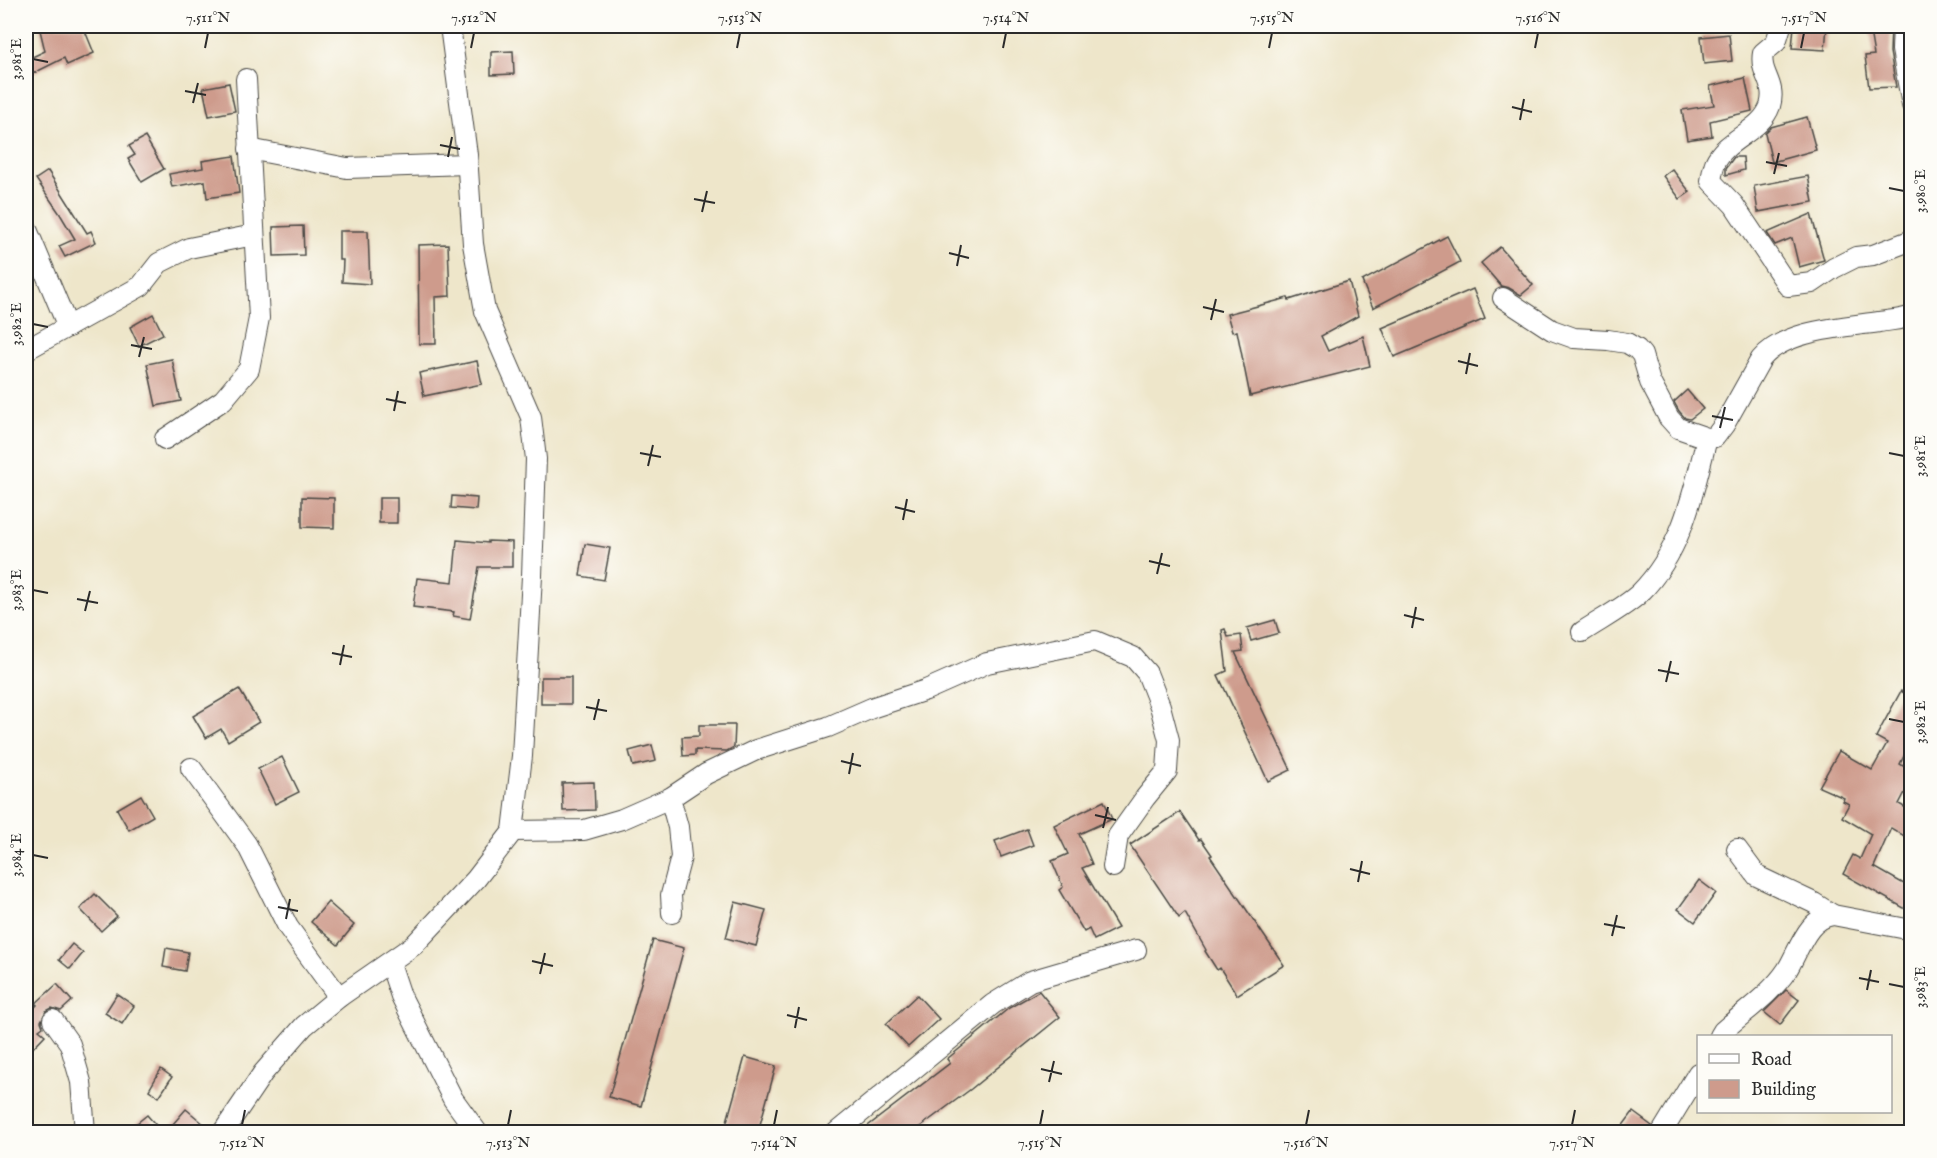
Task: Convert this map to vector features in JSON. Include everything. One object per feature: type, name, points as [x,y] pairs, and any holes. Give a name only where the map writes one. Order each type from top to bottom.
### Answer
[{"type":"street","points":[[222,1132],[263,1072],[304,1026],[339,997],[414,945],[476,879],[513,831],[522,756],[536,459],[531,417],[485,311],[473,244],[467,164],[450,26]]},
{"type":"street","points":[[1780,26],[1776,42],[1762,53],[1763,70],[1771,81],[1770,105],[1764,118],[1734,140],[1715,162],[1711,181],[1734,205],[1788,286],[1812,283],[1856,257],[1872,255],[1911,240]]},
{"type":"street","points":[[1903,26],[1902,50],[1911,105]]},
{"type":"street","points":[[165,440],[223,400],[249,369],[259,318],[246,79]]},
{"type":"street","points":[[249,149],[347,168],[467,164]]},
{"type":"street","points":[[26,227],[68,327]]},
{"type":"street","points":[[26,350],[141,286],[159,263],[189,248],[254,235]]},
{"type":"street","points":[[1503,298],[1552,330],[1574,338],[1608,340],[1627,344],[1637,349],[1642,355],[1650,382],[1669,418],[1677,428],[1707,438],[1715,436],[1724,425],[1761,359],[1778,344],[1821,331],[1911,315]]},
{"type":"street","points":[[1582,632],[1638,594],[1663,566],[1687,516],[1707,438]]},
{"type":"street","points":[[513,831],[584,830],[622,819],[670,798],[706,774],[756,750],[828,727],[874,707],[926,690],[987,663],[1095,641],[1132,657],[1147,673],[1160,706],[1169,740],[1167,771],[1118,836],[1113,867]]},
{"type":"street","points":[[191,768],[247,845],[288,927],[339,997]]},
{"type":"street","points":[[670,798],[678,827],[681,856],[671,895],[672,913]]},
{"type":"street","points":[[1737,849],[1757,876],[1814,903],[1833,915]]},
{"type":"street","points":[[1721,1035],[1786,972],[1815,923],[1825,916],[1833,915],[1911,930]]},
{"type":"street","points":[[837,1132],[993,1004],[1030,981],[1136,950]]},
{"type":"street","points":[[390,963],[401,996],[453,1099],[477,1132]]},
{"type":"street","points":[[366,979],[401,996]]},
{"type":"street","points":[[53,1020],[70,1044],[81,1082],[85,1132]]},
{"type":"street","points":[[1662,1132],[1697,1075]]},
{"type":"building","points":[[39,26],[83,26],[94,53],[67,65],[64,58],[26,77],[26,60],[45,51]]},
{"type":"building","points":[[1794,26],[1827,26],[1825,50],[1792,48]]},
{"type":"building","points":[[1891,27],[1890,52],[1896,87],[1869,88],[1865,56],[1874,55],[1870,31]]},
{"type":"building","points":[[1729,34],[1732,61],[1704,64],[1701,37]]},
{"type":"building","points":[[513,51],[514,74],[491,75],[491,52]]},
{"type":"building","points":[[1745,78],[1752,111],[1710,121],[1712,136],[1687,140],[1682,110],[1714,105],[1710,86]]},
{"type":"building","points":[[229,83],[235,111],[209,116],[203,88]]},
{"type":"building","points":[[1807,117],[1816,150],[1772,162],[1765,133],[1771,127]]},
{"type":"building","points":[[145,137],[164,169],[142,182],[128,159],[135,155],[129,146]]},
{"type":"building","points":[[234,156],[239,193],[207,198],[205,181],[172,187],[169,174],[203,168],[202,161]]},
{"type":"building","points":[[1734,157],[1743,157],[1744,170],[1726,175],[1726,168]]},
{"type":"building","points":[[1672,169],[1690,192],[1680,199],[1663,176]]},
{"type":"building","points":[[48,171],[87,233],[91,231],[96,242],[65,257],[59,246],[75,239],[36,179]]},
{"type":"building","points":[[1808,176],[1813,202],[1758,212],[1754,186]]},
{"type":"building","points":[[1811,214],[1824,260],[1799,267],[1792,238],[1775,245],[1767,233]]},
{"type":"building","points":[[303,226],[304,255],[274,256],[273,227]]},
{"type":"building","points":[[339,231],[368,231],[370,284],[342,282],[343,260],[339,260]]},
{"type":"building","points":[[1447,236],[1460,262],[1373,308],[1362,281]]},
{"type":"building","points":[[448,244],[450,296],[435,297],[436,344],[419,344],[418,245]]},
{"type":"building","points":[[1500,247],[1533,285],[1521,295],[1501,286],[1481,263]]},
{"type":"building","points":[[1349,281],[1358,316],[1321,336],[1328,351],[1363,336],[1370,366],[1250,396],[1237,331],[1232,332],[1227,314],[1288,298],[1289,300]]},
{"type":"building","points":[[1473,289],[1485,319],[1394,357],[1382,328]]},
{"type":"building","points":[[153,314],[163,334],[139,346],[130,327]]},
{"type":"building","points":[[172,359],[181,401],[156,406],[147,364]]},
{"type":"building","points":[[477,361],[482,384],[424,396],[419,373]]},
{"type":"building","points":[[1687,390],[1703,409],[1690,419],[1685,418],[1674,402]]},
{"type":"building","points":[[452,496],[477,498],[476,510],[451,508]]},
{"type":"building","points":[[302,497],[334,498],[334,528],[302,527]]},
{"type":"building","points":[[379,498],[397,498],[397,523],[379,523]]},
{"type":"building","points":[[457,540],[488,543],[488,541],[512,542],[512,567],[479,567],[470,619],[453,616],[454,612],[413,607],[417,578],[453,582]]},
{"type":"building","points":[[585,544],[610,548],[604,580],[580,576]]},
{"type":"building","points":[[1275,620],[1279,633],[1251,641],[1247,628]]},
{"type":"building","points":[[1225,629],[1228,637],[1241,635],[1243,651],[1235,652],[1291,770],[1268,781],[1218,675],[1227,671],[1222,630]]},
{"type":"building","points":[[541,677],[571,677],[571,704],[541,704]]},
{"type":"building","points":[[239,689],[259,722],[228,741],[221,729],[206,738],[193,716]]},
{"type":"building","points":[[1901,691],[1911,697],[1911,742],[1900,764],[1911,771],[1911,781],[1899,804],[1911,811],[1911,840],[1891,828],[1874,867],[1911,888],[1911,912],[1843,874],[1853,855],[1860,859],[1871,834],[1842,817],[1849,804],[1843,801],[1844,798],[1819,787],[1839,751],[1872,770],[1887,743],[1876,737]]},
{"type":"building","points":[[699,725],[735,725],[734,747],[727,751],[695,750],[695,755],[683,756],[682,737],[699,736]]},
{"type":"building","points":[[652,745],[656,761],[633,766],[629,751]]},
{"type":"building","points":[[282,757],[299,792],[275,804],[258,769]]},
{"type":"building","points":[[594,782],[595,810],[563,811],[562,783]]},
{"type":"building","points":[[141,795],[153,816],[129,830],[117,809]]},
{"type":"building","points":[[1104,801],[1112,819],[1079,834],[1092,864],[1082,868],[1118,928],[1094,940],[1089,929],[1084,932],[1059,890],[1063,887],[1052,861],[1068,854],[1054,825]]},
{"type":"building","points":[[1180,812],[1212,855],[1210,856],[1284,965],[1237,995],[1220,968],[1217,970],[1185,913],[1179,918],[1130,845]]},
{"type":"building","points":[[1027,829],[1033,845],[1001,857],[995,841]]},
{"type":"building","points":[[1699,880],[1716,893],[1695,922],[1678,909]]},
{"type":"building","points":[[95,894],[117,916],[101,931],[80,909]]},
{"type":"building","points":[[328,902],[354,925],[338,945],[311,922]]},
{"type":"building","points":[[735,902],[766,910],[756,946],[726,938]]},
{"type":"building","points":[[653,940],[684,948],[641,1106],[609,1097]]},
{"type":"building","points":[[72,944],[83,953],[70,969],[59,960]]},
{"type":"building","points":[[166,948],[188,952],[185,971],[163,967]]},
{"type":"building","points":[[57,984],[72,1001],[61,1011],[52,1008],[46,1011],[41,1021],[43,1027],[39,1030],[45,1035],[26,1055],[26,1017],[37,1005],[35,1004]]},
{"type":"building","points":[[1786,990],[1799,1000],[1780,1025],[1764,1012]]},
{"type":"building","points":[[1039,991],[1060,1017],[971,1089],[913,1132],[860,1132],[950,1063],[947,1059],[1009,1008]]},
{"type":"building","points":[[117,994],[134,1006],[122,1024],[105,1013]]},
{"type":"building","points":[[917,995],[939,1019],[908,1047],[886,1024]]},
{"type":"building","points":[[745,1057],[776,1066],[758,1132],[724,1132]]},
{"type":"building","points":[[161,1069],[172,1077],[159,1097],[149,1090]]},
{"type":"building","points":[[186,1109],[211,1130],[211,1132],[166,1132]]},
{"type":"building","points":[[1633,1112],[1652,1126],[1650,1132],[1618,1132]]},
{"type":"building","points":[[147,1115],[162,1132],[126,1132]]}]
